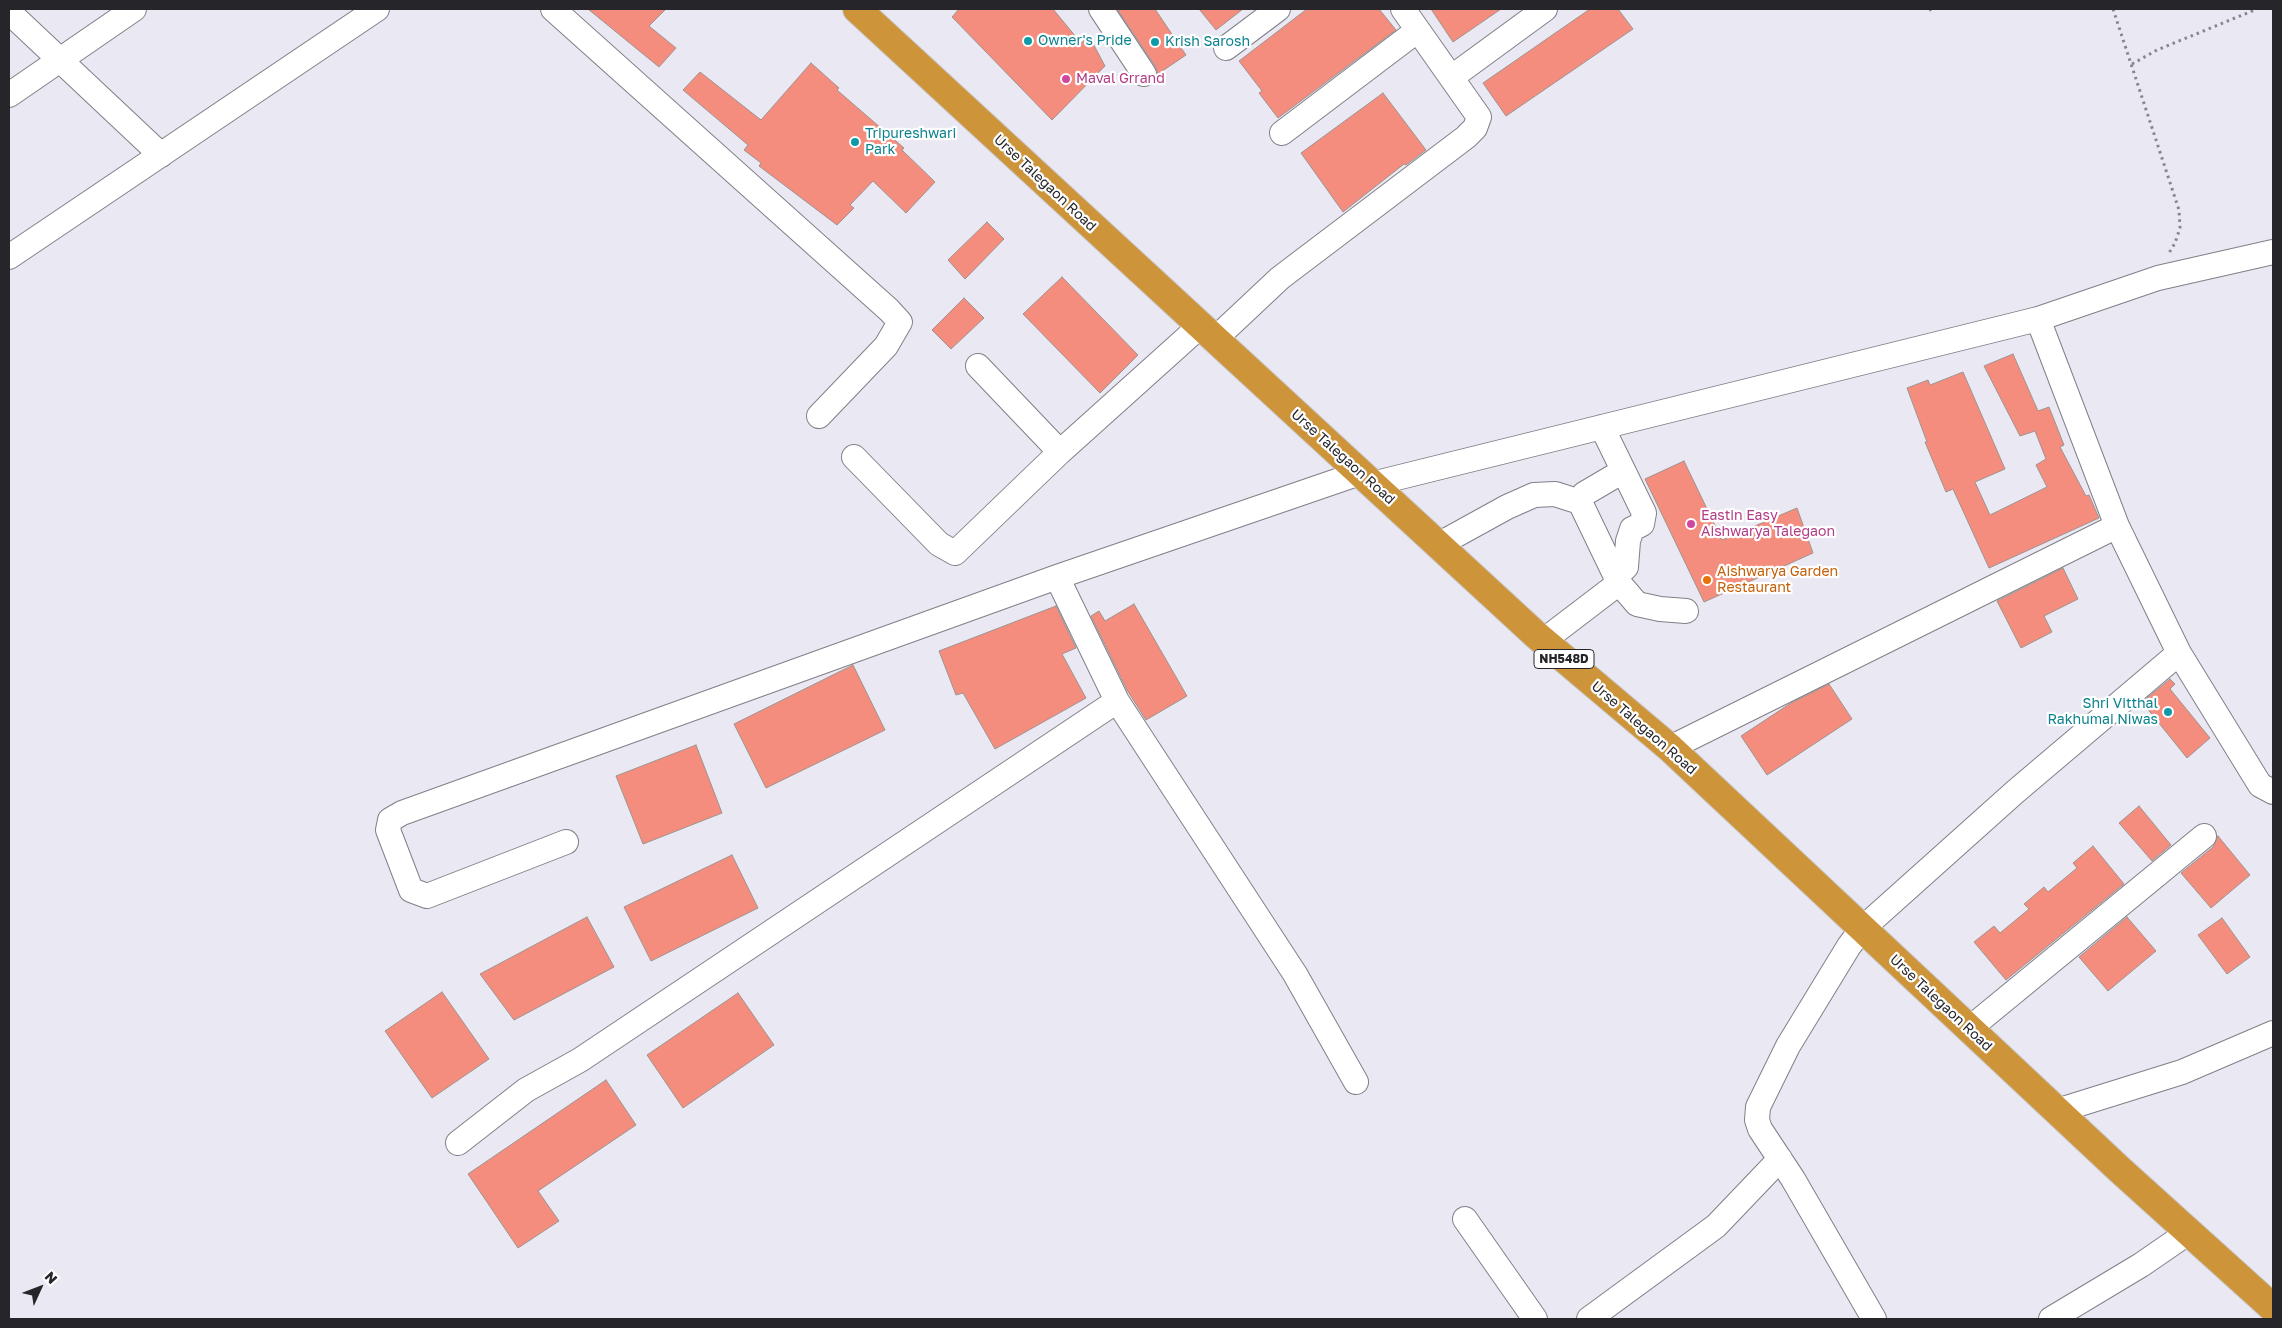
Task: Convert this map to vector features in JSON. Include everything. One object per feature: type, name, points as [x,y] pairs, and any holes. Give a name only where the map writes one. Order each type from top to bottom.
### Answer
[{"type":"highway","name":"Urse Talegaon Road","points":[[857,9],[1543,641],[1670,748],[1968,1028],[2273,1308]]},
{"type":"street","points":[[9,95],[134,9]]},
{"type":"street","points":[[9,257],[377,9]]},
{"type":"street","points":[[553,9],[889,310],[900,322],[886,346],[819,416]]},
{"type":"street","points":[[1101,9],[1144,74]]},
{"type":"street","points":[[1226,48],[1278,9]]},
{"type":"street","points":[[854,457],[939,544],[954,553],[1060,452],[1207,333],[1466,138],[1475,128],[1479,117],[1403,9]]},
{"type":"street","points":[[1452,77],[1544,9]]},
{"type":"street","points":[[9,12],[161,155]]},
{"type":"street","points":[[1282,133],[1418,30]]},
{"type":"street","points":[[566,842],[427,896],[411,890],[388,830],[390,820],[402,813],[1057,577],[1366,478],[1602,427],[2038,319],[2158,278],[2273,252]]},
{"type":"street","points":[[2038,319],[2117,526],[2179,653],[2260,785],[2273,792]]},
{"type":"street","points":[[978,366],[1060,452]]},
{"type":"street","points":[[1543,641],[1617,580],[1626,568],[1628,541],[1632,529],[1642,524],[1644,513],[1602,427]]},
{"type":"street","points":[[1580,502],[1584,494],[1623,470]]},
{"type":"street","points":[[1438,545],[1534,495],[1555,494],[1580,502],[1617,580],[1637,604],[1660,609],[1686,611]]},
{"type":"street","points":[[1670,748],[2117,526]]},
{"type":"street","points":[[1057,577],[1117,701],[1295,974],[1356,1082]]},
{"type":"street","points":[[1874,1319],[1780,1159],[1760,1129],[1757,1120],[1758,1107],[1788,1046],[1849,946],[1862,929],[2014,792],[2179,653]]},
{"type":"street","points":[[458,1143],[526,1090],[580,1060],[1117,701]]},
{"type":"street","points":[[1968,1028],[2204,836]]},
{"type":"street","points":[[2057,1110],[2182,1072],[2273,1033]]},
{"type":"street","points":[[1601,1316],[1716,1226],[1780,1159]]},
{"type":"street","points":[[1465,1219],[1536,1319]]},
{"type":"street","points":[[2051,1319],[2133,1270],[2189,1232]]},
{"type":"path","points":[[2113,9],[2179,210],[2180,228],[2175,243],[2162,263],[2158,278]]},
{"type":"path","points":[[2132,64],[2157,50],[2257,9]]},
{"type":"building","points":[[588,9],[666,9],[649,26],[676,48],[659,67]]},
{"type":"building","points":[[959,9],[1053,9],[1081,43],[1089,36],[1105,66],[1052,120],[952,17]]},
{"type":"building","name":"Krish Sarosh","points":[[1117,9],[1155,9],[1186,55],[1158,74],[1155,66]]},
{"type":"building","points":[[1199,9],[1243,9],[1216,30]]},
{"type":"building","points":[[1307,9],[1379,9],[1396,30],[1278,118],[1259,93],[1262,91],[1239,61]]},
{"type":"building","points":[[1431,9],[1501,9],[1453,42]]},
{"type":"building","points":[[1590,9],[1618,9],[1633,29],[1506,116],[1483,83]]},
{"type":"building","points":[[811,63],[839,88],[837,90],[904,148],[902,150],[935,182],[906,213],[873,181],[850,205],[854,208],[837,225],[759,166],[761,163],[744,150],[748,145],[683,90],[700,72],[761,120]]},
{"type":"building","points":[[1383,93],[1426,150],[1406,165],[1404,164],[1343,212],[1301,153]]},
{"type":"building","points":[[987,222],[1004,239],[965,279],[948,260]]},
{"type":"building","points":[[1062,277],[1138,355],[1100,393],[1023,314]]},
{"type":"building","points":[[964,298],[984,318],[951,349],[932,330]]},
{"type":"building","points":[[2013,354],[2038,411],[2049,407],[2064,445],[2060,447],[2086,496],[2089,495],[2099,518],[1989,568],[1953,489],[1946,492],[1925,442],[1927,442],[1907,388],[1928,380],[1930,385],[1963,372],[2005,469],[1975,482],[1990,515],[2047,487],[2036,465],[2046,459],[2035,431],[2020,436],[1984,366]]},
{"type":"building","name":"Eastin Easy Aishwarya Talegaon","points":[[1684,461],[1722,540],[1797,508],[1813,553],[1704,602],[1645,479]]},
{"type":"building","points":[[2063,568],[2078,599],[2044,616],[2052,632],[2021,648],[1997,601]]},
{"type":"building","points":[[1134,604],[1187,696],[1146,720],[1127,690],[1091,616],[1099,611],[1105,621]]},
{"type":"building","points":[[1056,606],[1076,648],[1062,654],[1086,698],[995,749],[963,693],[956,695],[939,651]]},
{"type":"building","points":[[853,665],[885,730],[766,788],[734,724]]},
{"type":"building","points":[[2170,679],[2175,684],[2170,689],[2210,738],[2187,758],[2142,702]]},
{"type":"building","points":[[1829,684],[1852,719],[1767,775],[1741,736],[1791,703]]},
{"type":"building","points":[[696,745],[722,813],[643,844],[616,776]]},
{"type":"building","points":[[2139,806],[2171,845],[2152,861],[2119,823]]},
{"type":"building","points":[[2218,836],[2250,875],[2211,908],[2181,873],[2213,847]]},
{"type":"building","points":[[2093,846],[2124,884],[2006,980],[1974,942],[1994,926],[2000,933],[2029,909],[2024,904],[2044,887],[2048,892],[2077,868],[2073,863]]},
{"type":"building","points":[[732,855],[758,908],[651,961],[624,907]]},
{"type":"building","points":[[587,917],[614,967],[514,1020],[480,974]]},
{"type":"building","points":[[2127,917],[2156,951],[2108,991],[2079,957]]},
{"type":"building","points":[[2222,918],[2250,957],[2227,974],[2198,935]]},
{"type":"building","points":[[442,992],[489,1059],[432,1098],[385,1031]]},
{"type":"building","points":[[738,993],[774,1045],[683,1108],[647,1055]]},
{"type":"building","points":[[606,1080],[636,1125],[538,1191],[559,1221],[518,1248],[468,1174]]},
{"type":"place","name":"Owner's Pride","points":[[1028,41]]},
{"type":"place","name":"Krish Sarosh","points":[[1155,42]]},
{"type":"place","name":"Maval Grrand","points":[[1066,79]]},
{"type":"place","name":"Tripureshwari Park","points":[[855,142]]},
{"type":"place","name":"Eastin Easy Aishwarya Talegaon","points":[[1691,524]]},
{"type":"place","name":"Aishwarya Garden Restaurant","points":[[1707,580]]},
{"type":"place","name":"Shri Vitthal Rakhumai Niwas","points":[[2168,712]]}]
